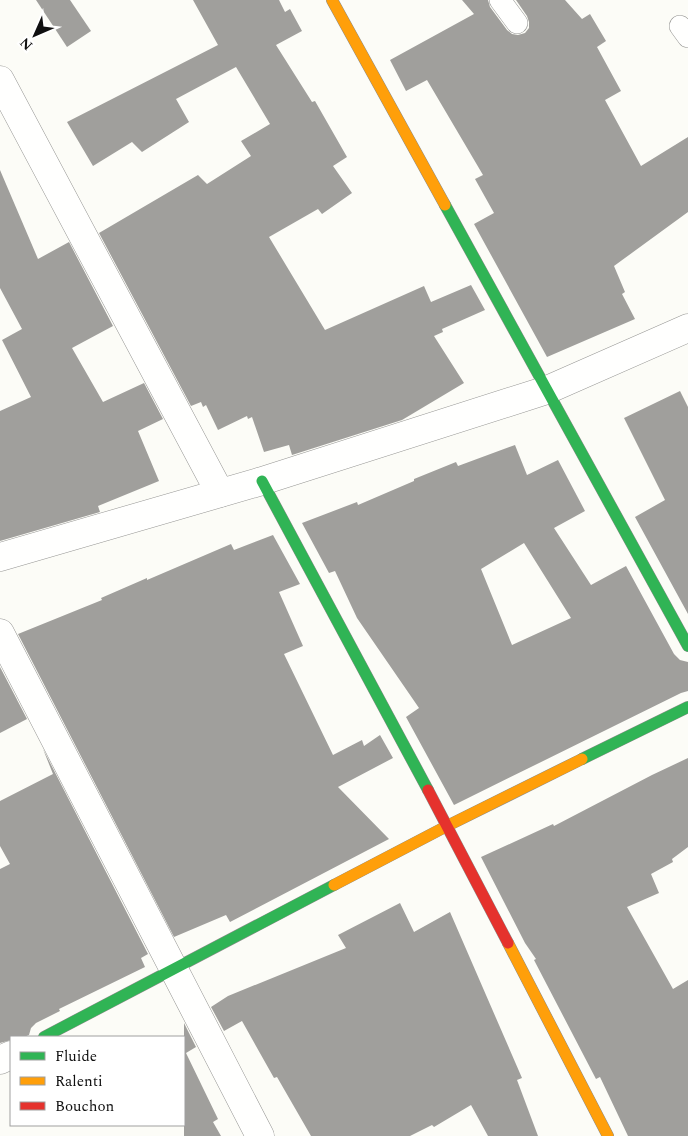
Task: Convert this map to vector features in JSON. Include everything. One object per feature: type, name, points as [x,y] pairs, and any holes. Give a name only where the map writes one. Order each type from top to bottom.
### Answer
[{"type":"street","points":[[332,0],[688,646]]},
{"type":"street","points":[[0,80],[220,493]]},
{"type":"street","points":[[0,557],[262,481],[547,390],[688,328]]},
{"type":"street","points":[[262,481],[447,826],[608,1136]]},
{"type":"street","points":[[0,633],[260,1136]]},
{"type":"street","points":[[46,1036],[447,826],[688,707]]},
{"type":"lane","points":[[500,0],[517,23]]},
{"type":"building","points":[[36,0],[70,0],[91,31],[67,47]]},
{"type":"building","points":[[193,0],[279,0],[285,12],[290,9],[302,31],[276,45],[312,102],[315,101],[347,157],[333,166],[352,193],[322,214],[318,209],[269,237],[325,330],[424,286],[431,302],[471,285],[485,310],[442,329],[443,332],[434,336],[464,383],[402,420],[292,455],[289,445],[264,452],[252,417],[248,419],[247,416],[218,430],[206,405],[203,407],[201,402],[191,406],[99,233],[198,175],[207,184],[251,156],[241,141],[270,124],[236,67],[176,99],[189,122],[142,152],[132,142],[93,166],[67,122],[218,45]]},
{"type":"building","points":[[462,0],[488,0],[490,7],[507,30],[512,34],[518,35],[525,33],[529,28],[529,22],[516,0],[565,0],[582,19],[590,14],[606,41],[597,47],[621,91],[605,100],[641,166],[688,137],[688,212],[614,266],[625,292],[622,294],[635,319],[547,357],[474,224],[494,213],[475,179],[483,175],[427,80],[406,91],[390,60],[474,14]]},
{"type":"building","points":[[0,170],[38,259],[69,242],[113,326],[72,348],[103,402],[144,383],[163,419],[138,431],[159,481],[98,506],[100,512],[0,541],[0,411],[31,397],[2,340],[22,329],[0,288]]},
{"type":"building","points":[[680,391],[688,407],[688,614],[635,517],[665,500],[624,418]]},
{"type":"building","points":[[515,445],[527,475],[558,460],[585,511],[554,528],[591,585],[626,566],[674,654],[680,660],[688,662],[688,691],[454,805],[406,717],[419,708],[357,618],[335,571],[329,573],[302,523],[357,502],[358,505],[456,462],[458,466]],"holes":[[[524,543],[571,618],[512,645],[481,569]]]},
{"type":"building","points":[[273,535],[300,584],[279,592],[303,646],[284,654],[333,755],[362,740],[364,746],[380,735],[393,758],[338,787],[389,839],[230,922],[226,915],[174,937],[18,634],[231,544],[234,550]]},
{"type":"building","points":[[0,667],[27,719],[0,733]]},
{"type":"building","points":[[43,749],[148,954],[141,958],[145,967],[59,1009],[60,1011],[36,1023],[31,1028],[29,1035],[10,1036],[10,1040],[0,1043],[0,869],[10,864],[0,846],[0,801],[53,774]]},
{"type":"building","points":[[688,758],[688,847],[672,859],[673,862],[651,874],[659,893],[627,907],[673,989],[688,980],[688,1136],[628,1136],[600,1077],[596,1079],[534,960],[536,959],[525,943],[481,857],[553,824],[554,826]]},
{"type":"building","points":[[400,903],[414,932],[450,912],[522,1078],[517,1080],[538,1136],[488,1136],[471,1105],[434,1127],[432,1125],[410,1136],[311,1136],[277,1077],[274,1078],[242,1021],[224,1031],[211,1007],[228,996],[346,948],[338,935]]},
{"type":"building","points":[[184,1023],[196,1047],[186,1053],[218,1119],[213,1122],[221,1136],[184,1136]]},
{"type":"traffic: fast","points":[[445,205],[688,646]]},
{"type":"traffic: fast","points":[[262,481],[428,790]]},
{"type":"traffic: fast","points":[[582,759],[688,707]]},
{"type":"traffic: fast","points":[[46,1036],[334,885]]},
{"type":"traffic: slow","points":[[332,0],[445,205]]},
{"type":"traffic: slow","points":[[334,885],[582,759]]},
{"type":"traffic: slow","points":[[508,943],[608,1136]]},
{"type":"traffic: jam","points":[[428,790],[508,943]]}]
